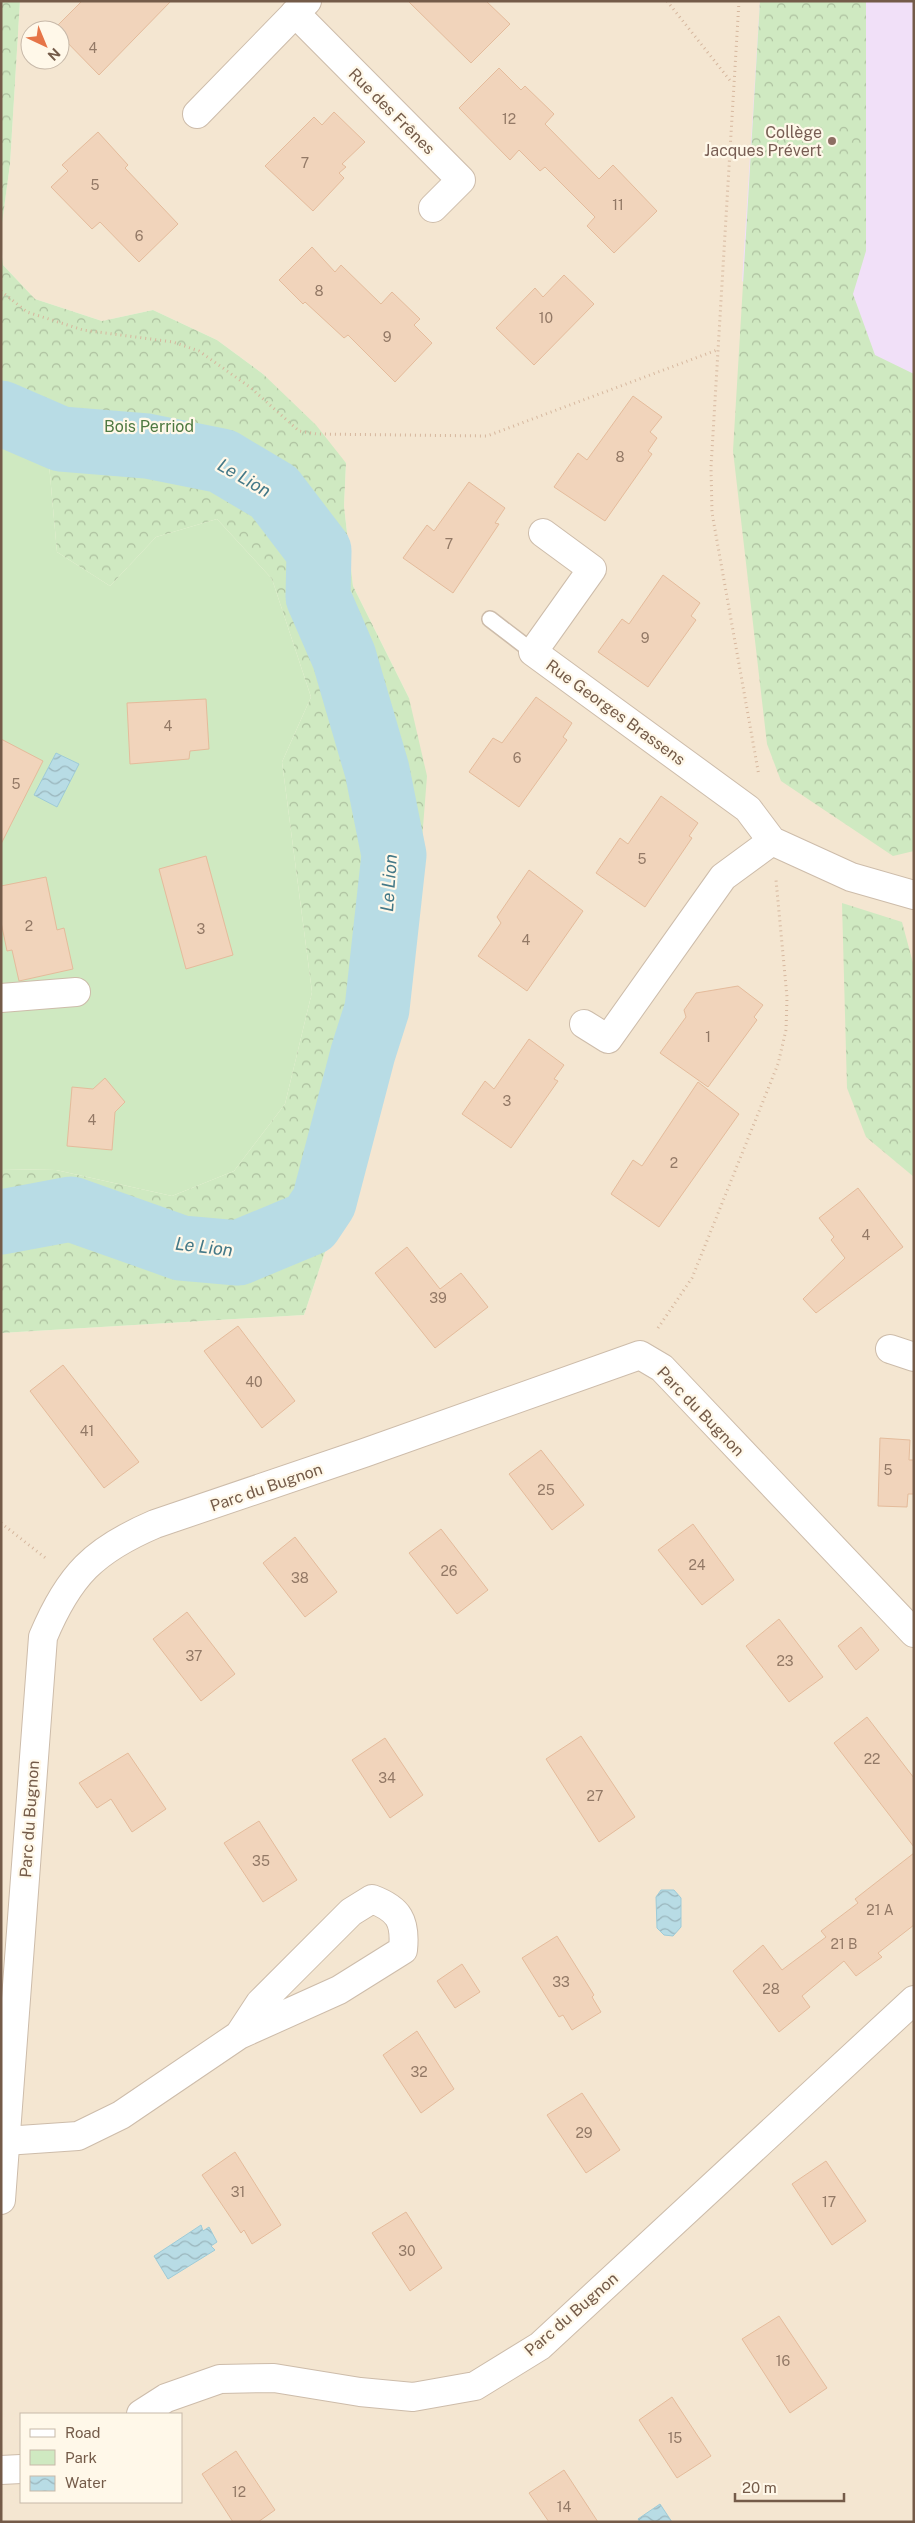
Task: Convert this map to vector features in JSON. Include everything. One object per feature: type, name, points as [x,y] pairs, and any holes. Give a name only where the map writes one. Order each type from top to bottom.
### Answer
[{"type":"street","name":"Rue des Frênes","points":[[197,114],[301,7],[461,180],[433,208]]},
{"type":"street","name":"Rue Georges Brassens","points":[[544,533],[592,569],[533,652],[748,809],[772,841],[851,877],[914,895]]},
{"type":"street","points":[[584,1024],[608,1039],[723,877],[772,841]]},
{"type":"street","points":[[1,998],[76,992]]},
{"type":"street","name":"Parc du Bugnon","points":[[1,2200],[43,1637],[57,1603],[74,1580],[95,1557],[124,1538],[155,1524],[364,1453],[640,1355],[662,1368],[914,1633]]},
{"type":"street","points":[[5,2141],[78,2136],[121,2115],[239,2035],[340,1990],[403,1950],[405,1934],[399,1917],[389,1906],[372,1899],[351,1912],[260,2003],[239,2035]]},
{"type":"street","name":"Parc du Bugnon","points":[[143,2413],[166,2398],[220,2379],[274,2378],[360,2392],[414,2397],[474,2386],[540,2346],[914,2000]]},
{"type":"street","points":[[1,2470],[20,2469]]},
{"type":"lane","points":[[490,619],[533,652]]},
{"type":"path","points":[[667,1],[733,83]]},
{"type":"path","points":[[739,1],[711,467],[712,513],[761,786]]},
{"type":"path","points":[[1,291],[27,312],[82,330],[174,342],[199,351],[251,388],[299,431],[316,434],[486,436],[718,350]]},
{"type":"path","points":[[640,1355],[692,1278],[778,1064],[786,1030],[787,997],[772,841]]},
{"type":"path","points":[[1,1523],[74,1580]]},
{"type":"shaded area","points":[[20,1],[914,1],[914,2522],[1,2522],[1,1333],[304,1315],[385,1073],[414,942],[409,698],[353,586],[344,506],[346,463],[263,374],[217,340],[153,310],[102,321],[35,299],[3,265],[1,231],[10,164]]},
{"type":"shaded area","name":"Collège Jacques Prévert","points":[[760,1],[914,1],[914,400],[742,281]]},
{"type":"green space","points":[[1,1],[20,1],[10,164],[1,231]]},
{"type":"green space","points":[[760,1],[866,1],[866,251],[853,294],[875,355],[914,374],[914,851],[893,856],[781,781],[767,744],[733,451]]},
{"type":"green space","name":"Bois Perriod","points":[[1,249],[3,265],[35,299],[102,321],[153,310],[217,340],[263,374],[316,425],[346,463],[344,506],[353,586],[409,698],[427,776],[414,942],[385,1073],[304,1315],[1,1333],[1,1169],[56,1170],[172,1196],[234,1171],[285,1104],[312,992],[282,762],[311,697],[272,579],[217,519],[156,537],[110,586],[57,552],[49,464],[1,439]]},
{"type":"green space","points":[[1,439],[49,464],[57,552],[110,586],[156,537],[217,519],[272,579],[311,697],[282,762],[312,992],[285,1104],[234,1171],[172,1196],[56,1170],[1,1169]]},
{"type":"green space","points":[[842,903],[902,922],[914,967],[914,1177],[866,1137],[847,1088]]},
{"type":"water","points":[[56,753],[79,764],[57,807],[34,795]]},
{"type":"water","points":[[661,1890],[674,1890],[681,1898],[681,1927],[673,1936],[664,1935],[657,1928],[656,1897]]},
{"type":"water","points":[[201,2225],[203,2231],[209,2227],[217,2242],[211,2246],[215,2250],[168,2279],[154,2256]]},
{"type":"water","points":[[660,2504],[672,2522],[640,2522],[638,2519]]},
{"type":"building","points":[[82,1],[171,1],[99,75],[70,45],[70,20],[63,20]]},
{"type":"building","points":[[408,1],[486,1],[510,24],[471,63]]},
{"type":"building","points":[[499,68],[521,90],[525,86],[554,114],[545,124],[599,179],[613,165],[657,211],[614,253],[587,226],[595,217],[545,167],[540,171],[519,150],[510,160],[459,108]]},
{"type":"building","points":[[334,112],[365,142],[342,164],[346,167],[339,173],[344,178],[313,211],[265,166],[314,117],[322,125]]},
{"type":"building","points":[[98,132],[128,165],[125,168],[178,224],[139,262],[100,222],[92,229],[51,187],[68,171],[62,165]]},
{"type":"building","points":[[312,247],[335,272],[341,265],[381,304],[392,292],[420,319],[414,325],[432,343],[395,382],[348,335],[344,338],[305,302],[303,304],[279,280]]},
{"type":"building","points":[[564,275],[594,304],[534,365],[496,328],[535,288],[543,297]]},
{"type":"building","points":[[633,396],[662,417],[650,432],[657,438],[648,451],[652,454],[605,521],[554,487],[578,453],[587,460]]},
{"type":"building","points":[[469,482],[505,508],[495,523],[499,524],[453,593],[403,558],[427,525],[434,531]]},
{"type":"building","points":[[663,575],[700,603],[691,616],[696,620],[648,687],[598,652],[622,619],[629,624]]},
{"type":"building","points":[[536,697],[572,723],[563,737],[567,740],[519,807],[469,772],[493,738],[502,743]]},
{"type":"building","points":[[206,699],[209,749],[190,751],[189,759],[130,764],[127,703]]},
{"type":"building","points":[[1,739],[43,761],[1,844]]},
{"type":"building","points":[[661,796],[698,823],[689,836],[692,838],[645,907],[596,873],[620,838],[628,844]]},
{"type":"building","points":[[206,856],[233,955],[186,969],[159,869]]},
{"type":"building","points":[[529,870],[583,911],[527,991],[478,956],[501,923],[497,917]]},
{"type":"building","points":[[46,877],[57,930],[64,928],[73,969],[19,981],[12,950],[7,951],[1,922],[1,886]]},
{"type":"building","points":[[738,986],[763,1005],[754,1017],[757,1020],[708,1087],[660,1053],[686,1017],[684,1010],[696,993]]},
{"type":"building","points":[[529,1039],[564,1065],[554,1079],[558,1081],[511,1148],[462,1114],[485,1081],[494,1089]]},
{"type":"building","points":[[105,1078],[125,1102],[115,1112],[112,1150],[67,1146],[72,1087],[93,1089]]},
{"type":"building","points":[[698,1082],[739,1114],[659,1227],[611,1194],[633,1160],[642,1166]]},
{"type":"building","points":[[858,1188],[903,1247],[816,1313],[803,1299],[845,1258],[831,1240],[834,1237],[819,1218]]},
{"type":"building","points":[[407,1247],[440,1289],[461,1273],[488,1307],[435,1348],[375,1273]]},
{"type":"building","points":[[238,1326],[295,1401],[262,1428],[204,1351]]},
{"type":"building","points":[[63,1365],[139,1462],[104,1488],[30,1391]]},
{"type":"building","points":[[880,1438],[910,1440],[909,1460],[914,1460],[914,1494],[908,1494],[907,1507],[878,1506]]},
{"type":"building","points":[[541,1450],[584,1505],[552,1530],[509,1474]]},
{"type":"building","points":[[693,1524],[734,1580],[702,1605],[658,1550]]},
{"type":"building","points":[[441,1529],[488,1590],[457,1614],[409,1553]]},
{"type":"building","points":[[295,1537],[337,1592],[305,1617],[263,1563]]},
{"type":"building","points":[[187,1612],[235,1674],[201,1701],[153,1639]]},
{"type":"building","points":[[779,1619],[823,1677],[789,1702],[746,1646]]},
{"type":"building","points":[[861,1627],[879,1650],[856,1670],[838,1646]]},
{"type":"building","points":[[867,1717],[914,1778],[914,1847],[834,1743]]},
{"type":"building","points":[[581,1736],[635,1817],[599,1842],[546,1759]]},
{"type":"building","points":[[385,1738],[423,1795],[390,1818],[352,1760]]},
{"type":"building","points":[[128,1753],[166,1809],[132,1832],[111,1799],[97,1808],[79,1783]]},
{"type":"building","points":[[259,1821],[297,1880],[263,1902],[224,1843]]},
{"type":"building","points":[[914,1853],[914,1925],[878,1953],[882,1957],[856,1976],[844,1961],[802,1996],[810,2007],[779,2032],[733,1971],[763,1945],[782,1970],[826,1937],[821,1931],[858,1903],[855,1899]]},
{"type":"building","points":[[557,1936],[594,1995],[592,1997],[601,2012],[572,2030],[563,2015],[559,2017],[522,1958]]},
{"type":"building","points":[[462,1964],[480,1992],[455,2008],[437,1981]]},
{"type":"building","points":[[417,2031],[454,2089],[421,2113],[383,2055]]},
{"type":"building","points":[[582,2093],[620,2150],[586,2173],[547,2115]]},
{"type":"building","points":[[235,2152],[281,2225],[252,2244],[244,2230],[241,2233],[202,2175]]},
{"type":"building","points":[[826,2161],[866,2221],[832,2245],[792,2184]]},
{"type":"building","points":[[406,2212],[442,2268],[410,2291],[372,2233]]},
{"type":"building","points":[[779,2316],[827,2388],[790,2413],[742,2339]]},
{"type":"building","points":[[672,2397],[711,2456],[677,2478],[639,2420]]},
{"type":"building","points":[[236,2451],[275,2510],[258,2522],[233,2522],[202,2474]]},
{"type":"building","points":[[564,2470],[598,2522],[549,2522],[529,2493]]},
{"type":"waterway","name":"Le Lion","points":[[1,413],[61,439],[147,446],[222,461],[274,492],[319,551],[318,597],[344,657],[377,770],[394,855],[377,1009],[363,1053],[324,1202],[310,1223],[238,1253],[181,1248],[71,1209],[1,1222]]},
{"type":"place","name":"Collège Jacques Prévert","points":[[832,141]]}]
